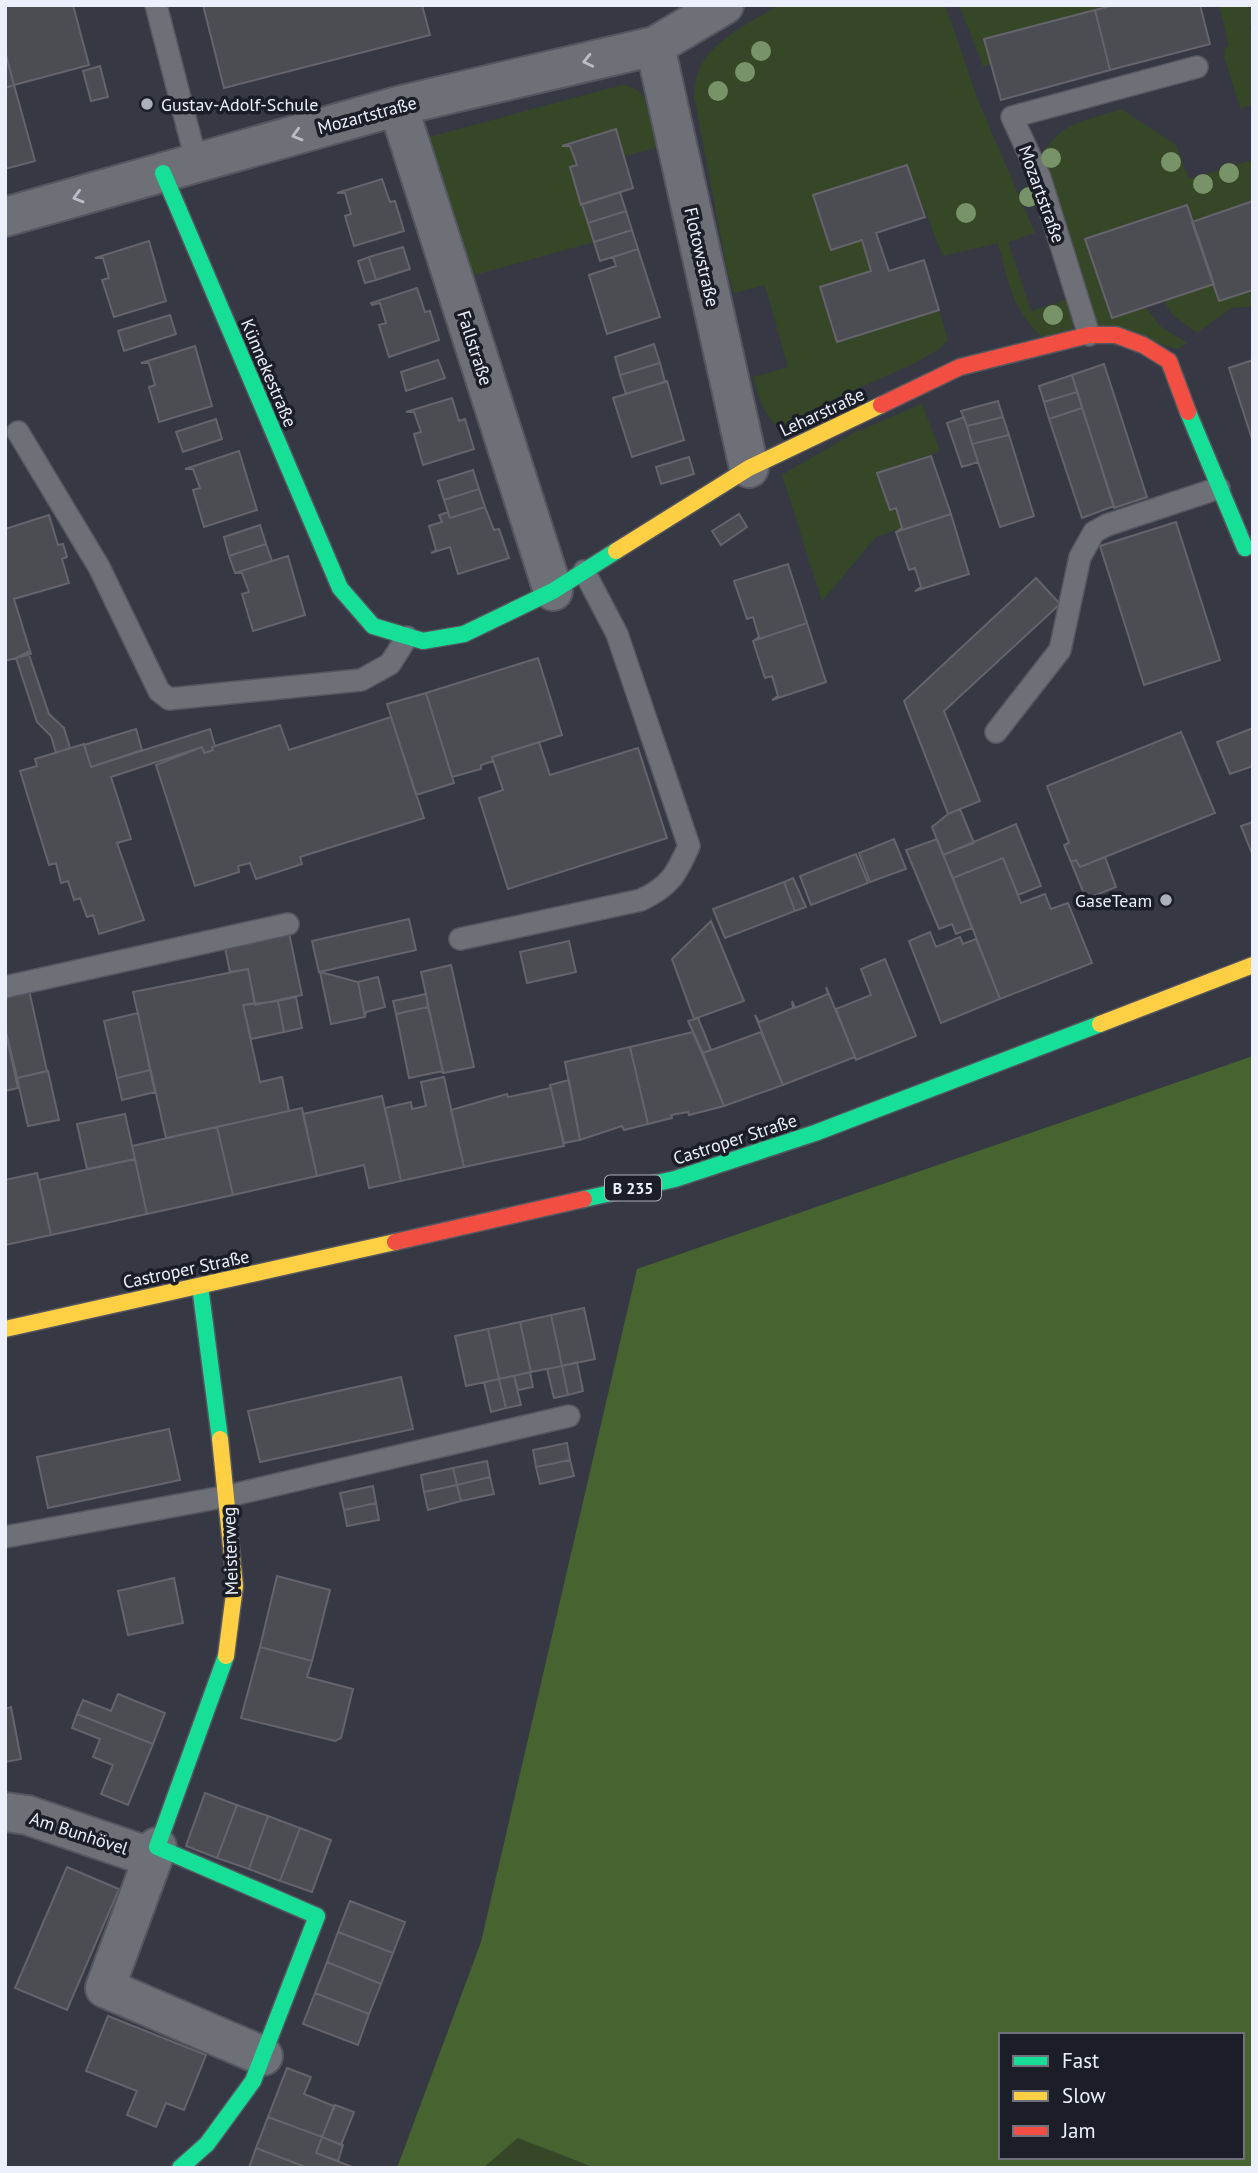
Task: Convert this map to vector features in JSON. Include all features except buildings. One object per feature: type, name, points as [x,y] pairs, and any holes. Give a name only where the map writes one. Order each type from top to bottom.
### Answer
[{"type":"street","name":"Mozartstraße","points":[[5,217],[398,106],[655,46],[724,5]]},
{"type":"street","name":"Flotowstraße","points":[[655,46],[749,468]]},
{"type":"street","name":"Fallstraße","points":[[398,106],[569,581]]},
{"type":"street","name":"Künnekestraße","points":[[180,168],[340,588]]},
{"type":"street","name":"Leharstraße","points":[[340,588],[373,626],[423,641],[464,634],[569,581],[749,468],[960,367],[1088,335],[1116,335],[1143,345],[1169,361],[1245,548]]},
{"type":"street","name":"Castroper Straße","points":[[5,1329],[675,1179],[815,1133],[1253,965]]},
{"type":"street","name":"Meisterweg","points":[[200,1286],[228,1496],[235,1586],[226,1659],[105,1988],[263,2056]]},
{"type":"street","name":"Am Bunhövel","points":[[5,1812],[27,1815],[155,1852]]},
{"type":"street","points":[[155,1852],[317,1916],[253,2081],[207,2144],[180,2168]]},
{"type":"lane","points":[[156,5],[180,168]]},
{"type":"lane","name":"Mozartstraße","points":[[1088,335],[1040,178],[1012,117],[1197,67]]},
{"type":"lane","points":[[18,432],[99,567],[159,691],[169,699],[361,680],[390,664],[407,637]]},
{"type":"lane","points":[[996,732],[1060,650],[1080,557],[1094,533],[1107,525],[1219,488]]},
{"type":"lane","points":[[460,939],[641,900],[663,890],[678,873],[689,846],[617,634],[569,581]]},
{"type":"lane","points":[[5,987],[288,924]]},
{"type":"lane","points":[[5,1537],[228,1496],[569,1416]]},
{"type":"green space","points":[[779,5],[945,5],[979,103],[1035,233],[1008,242],[1031,311],[1077,296],[1072,331],[1045,340],[1034,329],[1013,296],[998,243],[943,256],[907,165],[813,195],[830,249],[862,240],[871,271],[820,287],[837,342],[939,310],[948,340],[942,347],[915,363],[834,399],[789,426],[777,426],[767,415],[753,377],[788,367],[765,285],[734,293],[727,270],[694,95],[699,71],[715,48],[735,32]]},
{"type":"green space","points":[[959,5],[1114,5],[985,40],[991,65],[983,66]]},
{"type":"green space","points":[[1219,5],[1253,5],[1253,25],[1249,26],[1253,40],[1253,105],[1240,108],[1224,56],[1225,47],[1229,47]]},
{"type":"green space","points":[[622,85],[640,92],[646,99],[659,147],[625,156],[615,129],[563,146],[570,146],[594,242],[471,276],[429,137]]},
{"type":"green space","points":[[1121,109],[1176,145],[1189,179],[1253,160],[1253,201],[1192,222],[1186,205],[1085,239],[1112,318],[1145,307],[1160,326],[1187,343],[1178,349],[1097,326],[1041,158],[1056,137],[1074,124]]},
{"type":"green space","points":[[1214,284],[1253,290],[1253,306],[1231,308],[1197,333],[1173,315],[1164,301]]},
{"type":"green space","points":[[922,404],[940,451],[877,473],[890,510],[896,508],[902,528],[876,537],[822,601],[782,475],[854,433]]},
{"type":"green space","points":[[1253,1056],[1253,2168],[595,2168],[518,2138],[483,2168],[397,2168],[481,1942],[637,1269]]},
{"type":"green space","points":[[518,2138],[595,2168],[483,2168]]},
{"type":"traffic: fast","points":[[163,173],[340,588],[373,626],[423,641],[464,634],[553,591],[616,551]]},
{"type":"traffic: fast","points":[[1188,412],[1245,548]]},
{"type":"traffic: fast","points":[[584,1199],[675,1179],[815,1133],[1100,1024]]},
{"type":"traffic: fast","points":[[200,1286],[220,1439]]},
{"type":"traffic: fast","points":[[180,2168],[207,2144],[253,2081],[317,1916],[157,1847],[226,1656]]},
{"type":"traffic: slow","points":[[616,551],[749,468],[881,405]]},
{"type":"traffic: slow","points":[[1100,1024],[1253,965]]},
{"type":"traffic: slow","points":[[5,1329],[395,1242]]},
{"type":"traffic: slow","points":[[220,1439],[235,1586],[226,1656]]},
{"type":"traffic: jam","points":[[881,405],[960,367],[1089,335],[1116,335],[1143,345],[1169,361],[1188,412]]},
{"type":"traffic: jam","points":[[395,1242],[584,1199]]},
{"type":"place","name":"Gustav-Adolf-Schule","points":[[147,104]]},
{"type":"place","name":"GaseTeam","points":[[1166,900]]}]
